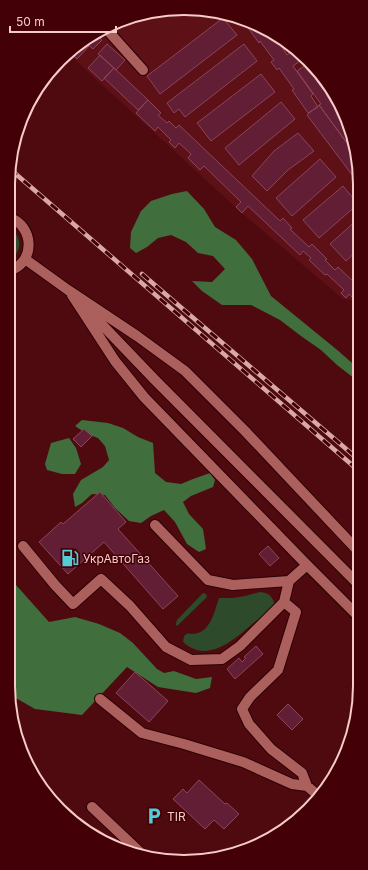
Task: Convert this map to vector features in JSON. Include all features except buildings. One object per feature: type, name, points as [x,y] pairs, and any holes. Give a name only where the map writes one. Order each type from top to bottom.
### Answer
[{"type":"street","points":[[109,32],[143,70]]},
{"type":"street","points":[[15,220],[22,224],[27,232],[29,241],[29,251],[25,259],[15,268]]},
{"type":"street","points":[[25,259],[137,336],[185,372],[245,431],[353,546]]},
{"type":"street","points":[[68,290],[115,361],[144,397],[353,611]]},
{"type":"street","points":[[68,290],[160,386],[353,579]]},
{"type":"street","points":[[155,525],[208,580],[233,585],[289,581]]},
{"type":"street","points":[[23,546],[55,585],[73,604],[101,579],[130,606],[166,647],[191,660],[222,659],[240,646],[284,602],[289,581],[307,565]]},
{"type":"street","points":[[284,602],[296,612],[278,670],[250,697],[242,709],[249,724],[271,749],[302,773],[307,786],[315,793]]},
{"type":"street","points":[[100,699],[142,733],[242,762],[292,784],[307,786]]},
{"type":"street","points":[[92,808],[135,847]]},
{"type":"shaded area","points":[[173,15],[206,16],[249,28],[278,43],[304,64],[325,90],[336,109],[350,151],[353,173],[353,301],[343,299],[242,213],[73,57],[90,43],[109,32],[130,24],[151,18]]},
{"type":"green space","points":[[187,191],[204,209],[215,227],[236,240],[252,259],[271,296],[353,364],[353,377],[321,350],[280,320],[251,305],[222,305],[202,291],[192,281],[212,282],[225,269],[213,256],[198,253],[186,242],[171,235],[158,238],[147,247],[136,253],[130,248],[131,232],[141,211],[151,201]]},
{"type":"green space","points":[[15,233],[19,239],[19,249],[15,255]]},
{"type":"green space","points":[[82,420],[108,423],[123,428],[138,437],[153,443],[155,473],[166,482],[181,484],[210,473],[215,480],[213,487],[191,496],[183,502],[189,514],[203,529],[206,549],[199,552],[187,544],[175,522],[164,510],[141,523],[129,521],[115,508],[105,495],[92,494],[75,507],[73,494],[81,480],[103,467],[109,460],[105,446],[98,438],[87,434],[75,426]]},
{"type":"green space","points":[[69,438],[76,448],[81,464],[75,474],[62,474],[47,470],[45,464],[51,443]]},
{"type":"green space","points":[[15,584],[49,622],[75,617],[99,624],[120,633],[133,643],[157,669],[164,673],[174,671],[196,679],[212,677],[210,688],[196,693],[158,687],[127,667],[82,715],[35,709],[15,697]]},
{"type":"green space","points":[[260,592],[269,595],[272,598],[274,602],[273,608],[231,641],[212,650],[202,651],[192,648],[183,642],[184,636],[188,633],[197,633],[207,627],[213,616],[219,598],[233,598]]},
{"type":"green space","points":[[203,593],[206,594],[207,597],[177,626],[177,620]]},
{"type":"railway","points":[[15,173],[353,466]]},
{"type":"railway","points":[[142,274],[353,455]]},
{"type":"place","name":"УкрАвтоГаз","points":[[70,558]]},
{"type":"place","name":"TIR","points":[[154,816]]}]
